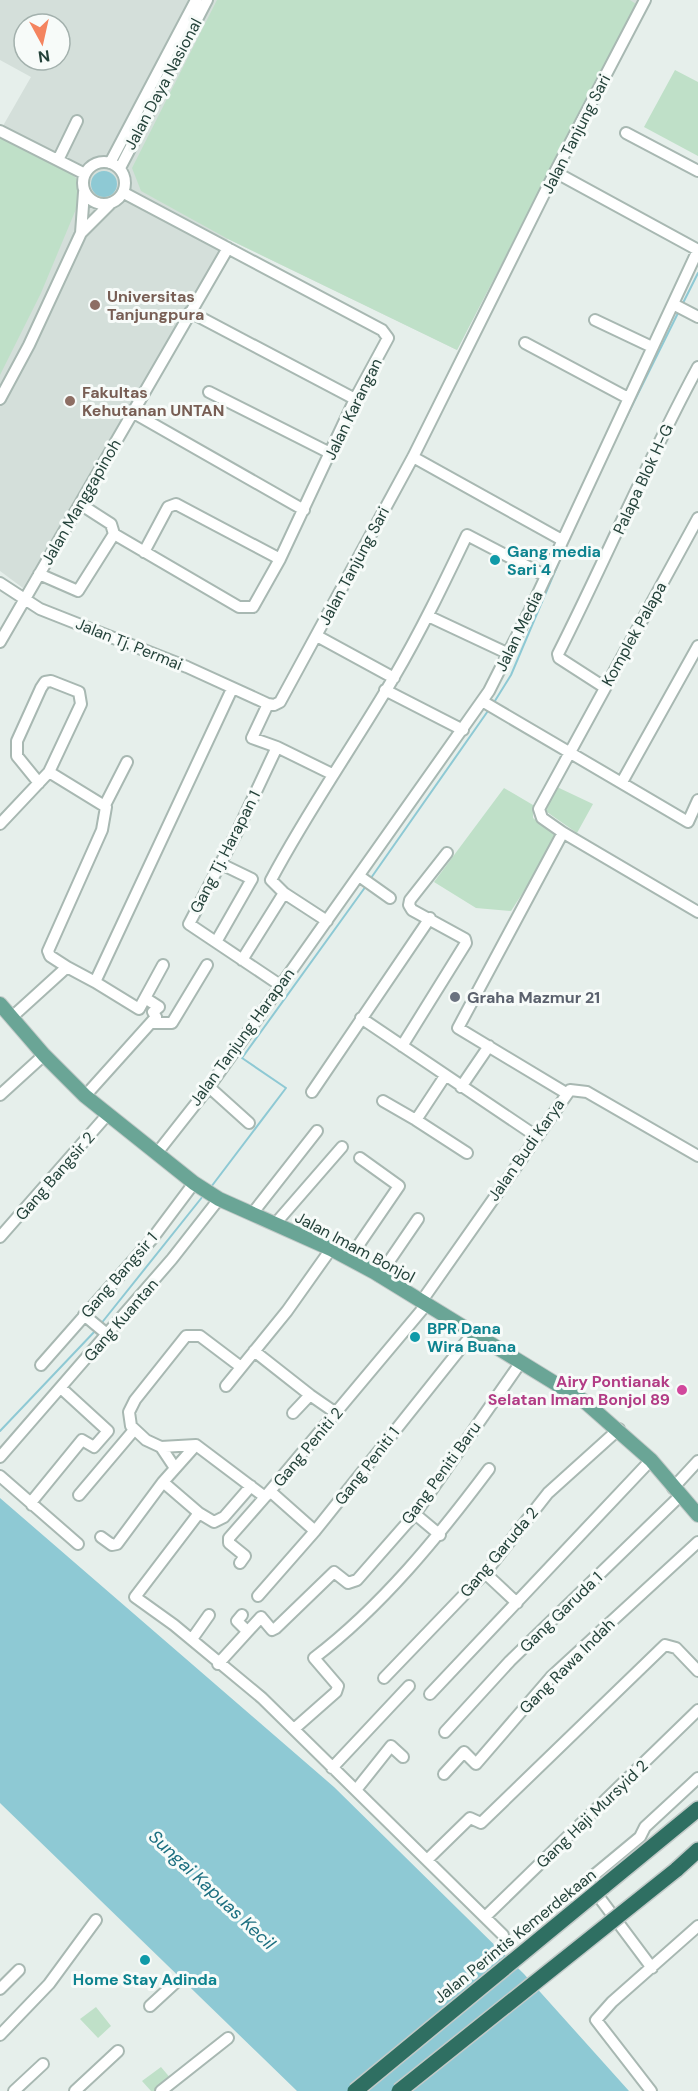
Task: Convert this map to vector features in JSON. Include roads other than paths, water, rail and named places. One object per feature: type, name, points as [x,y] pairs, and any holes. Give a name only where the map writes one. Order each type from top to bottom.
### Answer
[{"type":"highway","name":"Jalan Perintis Kemerdekaan","points":[[356,2091],[679,1827],[698,1809]]},
{"type":"highway","points":[[399,2091],[698,1850]]},
{"type":"main road","name":"Jalan Imam Bonjol","points":[[0,1004],[44,1055],[85,1096],[196,1184],[218,1198],[350,1259],[584,1401],[619,1429],[651,1460],[698,1515]]},
{"type":"street","points":[[115,166],[196,0]]},
{"type":"street","name":"Jalan Daya Nasional","points":[[115,166],[207,0]]},
{"type":"street","name":"Jalan Tanjung Sari","points":[[268,704],[274,705],[280,702],[414,458],[555,172],[645,0]]},
{"type":"street","points":[[58,160],[77,121]]},
{"type":"street","points":[[0,131],[85,174],[81,233]]},
{"type":"street","points":[[626,134],[698,171]]},
{"type":"street","name":"Jalan Daya Nasional","points":[[85,174],[98,163],[115,166],[126,180],[124,193]]},
{"type":"street","points":[[555,172],[698,250]]},
{"type":"street","points":[[84,192],[95,203],[110,204]]},
{"type":"street","points":[[0,399],[29,345],[81,233],[124,193]]},
{"type":"street","name":"Jalan Karangan","points":[[80,504],[113,526],[114,534],[246,609],[255,604],[279,559],[355,399],[387,340],[385,333],[124,193]]},
{"type":"street","name":"Jalan Manggapinoh","points":[[0,642],[228,248]]},
{"type":"street","name":"Jalan Media","points":[[327,921],[483,701],[509,654],[698,250]]},
{"type":"street","points":[[673,304],[698,317]]},
{"type":"street","points":[[190,312],[355,399]]},
{"type":"street","points":[[595,320],[652,347]]},
{"type":"street","points":[[525,343],[628,398]]},
{"type":"street","name":"Palapa Blok H-G","points":[[604,687],[557,657],[675,409],[698,368]]},
{"type":"street","points":[[209,392],[330,453]]},
{"type":"street","points":[[132,412],[304,510]]},
{"type":"street","points":[[414,458],[562,540]]},
{"type":"street","points":[[144,552],[166,510],[174,504],[279,559]]},
{"type":"street","name":"Komplek Palapa","points":[[698,518],[539,809],[542,818],[698,912]]},
{"type":"street","points":[[39,574],[78,591],[114,534]]},
{"type":"street","points":[[327,921],[284,893],[272,883],[272,879],[332,774],[393,678],[428,616],[467,535],[546,576]]},
{"type":"street","name":"Jalan Tj. Permai","points":[[0,583],[40,609],[187,667],[232,689]]},
{"type":"street","points":[[428,616],[509,654]]},
{"type":"street","points":[[317,636],[393,678]]},
{"type":"street","points":[[622,782],[698,646]]},
{"type":"street","points":[[0,824],[39,783],[49,772],[82,701],[79,692],[51,681],[45,682],[41,688],[17,741],[17,756],[39,783]]},
{"type":"street","points":[[94,982],[232,689],[268,704],[252,738],[277,747],[332,774]]},
{"type":"street","points":[[386,690],[463,730]]},
{"type":"street","points":[[483,701],[693,824],[698,800]]},
{"type":"street","name":"Gang Tj. Harapan 1","points":[[277,747],[221,864],[189,924],[280,985]]},
{"type":"street","points":[[127,762],[105,805],[106,816],[102,830],[48,951],[50,956],[67,967],[139,1009],[163,965]]},
{"type":"street","points":[[49,772],[105,805]]},
{"type":"street","points":[[560,838],[458,1028],[566,1093]]},
{"type":"street","points":[[402,1046],[466,943],[465,939],[412,910],[409,901],[447,853]]},
{"type":"street","points":[[216,942],[252,879],[221,864]]},
{"type":"street","points":[[360,876],[390,898]]},
{"type":"street","points":[[242,960],[284,893]]},
{"type":"street","points":[[312,1092],[360,1018],[430,918]]},
{"type":"street","name":"Jalan Tanjung Harapan","points":[[157,1153],[209,1087],[327,921]]},
{"type":"street","points":[[153,1020],[172,1023],[207,965]]},
{"type":"street","points":[[12,1017],[67,967]]},
{"type":"street","points":[[85,1096],[153,1020],[153,1012],[159,1007],[145,998]]},
{"type":"street","points":[[360,1018],[536,1136]]},
{"type":"street","points":[[461,1087],[489,1046]]},
{"type":"street","points":[[0,1095],[44,1055]]},
{"type":"street","points":[[416,1120],[445,1077]]},
{"type":"street","points":[[209,1087],[249,1123]]},
{"type":"street","name":"Jalan Budi Karya","points":[[424,1303],[566,1093],[575,1089],[587,1092],[698,1156]]},
{"type":"street","points":[[382,1101],[467,1153]]},
{"type":"street","name":"Gang Bangsir 2","points":[[0,1237],[108,1114]]},
{"type":"street","points":[[252,1214],[317,1131]]},
{"type":"street","points":[[275,1224],[342,1147]]},
{"type":"street","points":[[350,1259],[399,1186],[360,1158]]},
{"type":"street","name":"Gang Bangsir 1","points":[[40,1365],[86,1317],[196,1184]]},
{"type":"street","name":"Gang Kuantan","points":[[0,1457],[61,1388],[105,1333],[172,1260],[218,1198]]},
{"type":"street","points":[[380,1276],[418,1219]]},
{"type":"street","points":[[225,1386],[331,1250]]},
{"type":"street","name":"Gang Peniti 2","points":[[196,1445],[251,1486],[268,1494],[424,1303]]},
{"type":"street","points":[[86,1317],[105,1333]]},
{"type":"street","name":"Gang Peniti 1","points":[[258,1596],[315,1531],[473,1333]]},
{"type":"street","points":[[175,1468],[161,1448],[134,1430],[129,1417],[132,1405],[154,1372],[186,1336],[195,1334],[203,1338],[241,1366]]},
{"type":"street","points":[[254,1351],[336,1413]]},
{"type":"street","name":"Gang Peniti Baru","points":[[247,1630],[261,1617],[272,1630],[276,1628],[334,1572],[348,1583],[357,1580],[415,1514],[521,1362]]},
{"type":"street","points":[[32,1506],[33,1500],[82,1440],[94,1447],[108,1431],[61,1388]]},
{"type":"street","points":[[293,1413],[310,1395]]},
{"type":"street","name":"Gang Garuda 2","points":[[384,1678],[485,1573],[548,1492],[619,1429]]},
{"type":"street","points":[[79,1496],[134,1430]]},
{"type":"street","points":[[161,1448],[196,1445]]},
{"type":"street","points":[[101,1538],[110,1544],[117,1544],[163,1482],[196,1445]]},
{"type":"street","points":[[430,1694],[651,1460]]},
{"type":"street","name":"Gang Garuda 1","points":[[445,1732],[510,1660],[677,1492],[698,1461]]},
{"type":"street","points":[[294,1729],[336,1692],[338,1686],[314,1658],[357,1621],[440,1535],[489,1469]]},
{"type":"street","points":[[0,1476],[78,1544]]},
{"type":"street","points":[[163,1482],[207,1520],[218,1521],[251,1486]]},
{"type":"street","points":[[240,1563],[245,1556],[229,1542],[229,1538],[268,1494],[315,1531]]},
{"type":"street","points":[[199,1513],[135,1597],[192,1639],[218,1664],[234,1673],[428,1859],[503,1935]]},
{"type":"street","points":[[415,1514],[440,1535]]},
{"type":"street","name":"Gang Rawa Indah","points":[[444,1774],[464,1752],[476,1764],[551,1677],[698,1542]]},
{"type":"street","points":[[485,1573],[516,1603]]},
{"type":"street","points":[[192,1639],[209,1615]]},
{"type":"street","points":[[218,1664],[247,1630],[237,1621],[242,1615]]},
{"type":"street","points":[[428,1859],[470,1818],[481,1823],[665,1645],[676,1648],[698,1671]]},
{"type":"street","points":[[332,1768],[409,1686]]},
{"type":"street","name":"Gang Haji Mursyid 2","points":[[485,1917],[698,1710]]},
{"type":"street","points":[[356,1790],[391,1746],[403,1757]]},
{"type":"street","points":[[652,1968],[587,1881],[640,1837],[645,1827],[698,1778]]},
{"type":"street","points":[[0,2035],[49,1984],[96,1920]]},
{"type":"street","points":[[651,2091],[596,2020],[698,1926]]},
{"type":"street","points":[[0,1989],[19,1970]]},
{"type":"street","points":[[150,2006],[175,1983]]},
{"type":"street","points":[[161,2091],[228,2038]]},
{"type":"street","points":[[75,2091],[118,2051]]},
{"type":"street","points":[[14,2091],[43,2064]]},
{"type":"water","points":[[104,171],[113,175],[117,184],[113,193],[104,197],[95,193],[91,184],[95,175]]},
{"type":"water","name":"Sungai Kapuas Kecil","points":[[0,1498],[334,1787],[524,1974],[629,2091],[297,2091],[0,1803]]},
{"type":"waterway","points":[[682,305],[698,273]]},
{"type":"waterway","points":[[615,440],[679,311]]},
{"type":"waterway","points":[[493,704],[511,675],[561,557]]},
{"type":"waterway","points":[[371,878],[490,708]]},
{"type":"waterway","points":[[211,1187],[286,1088],[242,1058],[366,886]]},
{"type":"waterway","points":[[100,1325],[203,1196]]},
{"type":"waterway","points":[[0,1431],[96,1330]]},
{"type":"place","name":"Universitas Tanjungpura","points":[[95,305]]},
{"type":"place","name":"Fakultas Kehutanan UNTAN","points":[[70,401]]},
{"type":"place","name":"Gang media Sari 4","points":[[495,560]]},
{"type":"place","name":"Graha Mazmur 21","points":[[455,997]]},
{"type":"place","name":"BPR Dana Wira Buana","points":[[415,1337]]},
{"type":"place","name":"Airy Pontianak Selatan Imam Bonjol 89","points":[[682,1390]]},
{"type":"place","name":"Home Stay Adinda","points":[[145,1960]]}]
